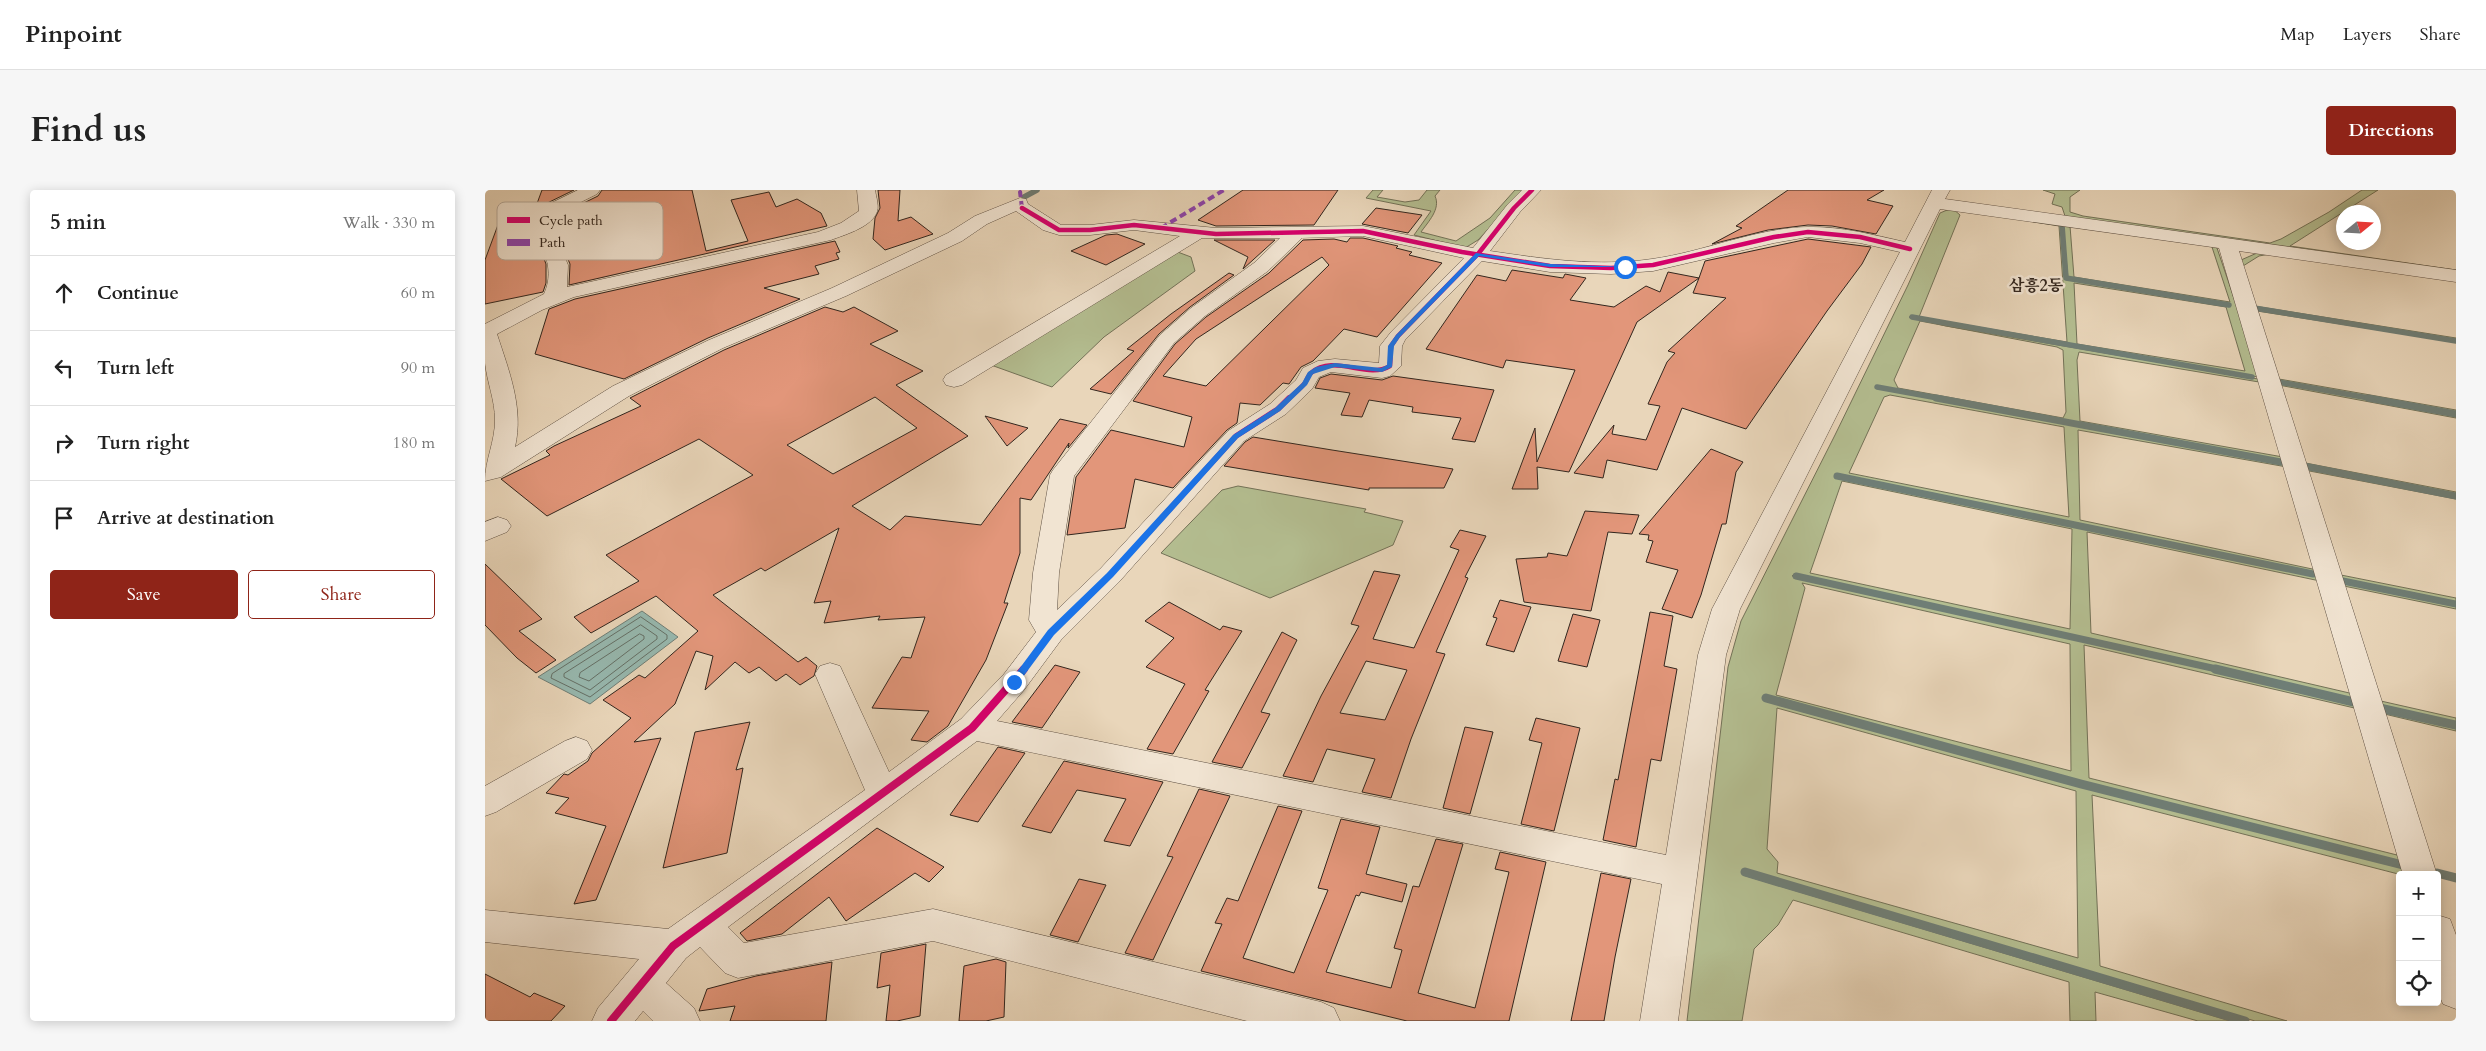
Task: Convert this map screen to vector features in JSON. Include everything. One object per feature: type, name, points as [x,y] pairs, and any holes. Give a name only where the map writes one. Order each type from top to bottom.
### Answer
[{"type":"street","points":[[567,202],[591,190]]},
{"type":"street","points":[[489,474],[498,464],[507,436],[503,385],[486,332],[493,326],[552,298],[581,290],[743,256],[830,233],[849,226],[868,213],[869,206],[865,190]]},
{"type":"street","points":[[611,1021],[673,946],[972,728],[1014,682],[1051,633],[1110,575],[1236,436],[1278,409],[1304,384],[1311,373],[1335,365],[1382,370],[1390,366],[1391,346],[1398,336],[1478,254],[1514,208],[1532,190]]},
{"type":"street","points":[[1659,1021],[1712,655],[1727,609],[1938,196],[2227,243],[2456,276]]},
{"type":"street","points":[[489,474],[621,390],[716,344],[839,292],[955,237],[981,220],[1021,206],[1049,226],[1059,230],[1090,230],[1140,226],[1197,233],[1376,232],[1478,254],[1550,266],[1625,267],[1666,262],[1774,237],[1808,232],[1860,237],[1911,249]]},
{"type":"street","points":[[1051,633],[1043,620],[1046,573],[1062,475],[1167,339],[1198,312],[1261,267],[1297,232]]},
{"type":"street","points":[[954,380],[1197,233]]},
{"type":"street","points":[[2227,243],[2419,871]]},
{"type":"street","points":[[552,298],[556,290],[557,260]]},
{"type":"street","points":[[830,674],[883,794]]},
{"type":"street","points":[[972,728],[1680,873]]},
{"type":"street","points":[[485,802],[576,750]]},
{"type":"street","points":[[702,925],[738,961],[933,925],[1321,1021]]},
{"type":"street","points":[[485,926],[673,946]]},
{"type":"street","points":[[2441,944],[2456,991]]},
{"type":"street","points":[[641,985],[681,1021]]},
{"type":"green space","points":[[1373,190],[1383,190],[1377,197],[1405,202],[1419,200],[1427,190],[1440,190],[1435,196],[1435,210],[1421,232],[1456,241],[1490,218],[1515,190],[1525,190],[1478,240],[1465,248],[1414,235],[1431,211],[1366,198]]},
{"type":"green space","points":[[2043,190],[2080,190],[2070,197],[2070,212],[2083,216],[2270,243],[2281,239],[2336,207],[2336,217],[2290,246],[2456,270],[2456,275],[2065,216],[2062,207],[2052,204],[2055,194]]},
{"type":"green space","points":[[2362,190],[2378,190],[2354,205],[2340,205]]},
{"type":"green space","points":[[1952,208],[1960,215],[1919,317],[2067,342],[2059,226],[1969,211],[2070,226],[2074,277],[2230,302],[2211,244],[2217,248],[2258,377],[1909,317],[1945,326],[1920,321],[1894,380],[1898,388],[2063,418],[2066,412],[2063,350],[2057,347],[1949,327],[2258,379],[2259,382],[2079,352],[2077,360],[2080,421],[2283,457],[2285,462],[1875,388],[2285,464],[2287,467],[2078,430],[2080,520],[2317,570],[2319,574],[2077,523],[1836,476],[2319,577],[2320,581],[2087,532],[2091,633],[2358,695],[2360,701],[2169,656],[1794,574],[1792,576],[2361,705],[2363,710],[2084,645],[2089,778],[2405,857],[2407,863],[2082,782],[1764,696],[1763,700],[2081,786],[2410,870],[2396,871],[2396,873],[2092,795],[2100,966],[2287,1021],[2255,1021],[1745,869],[1743,875],[2230,1021],[2198,1021],[2095,992],[2096,1021],[2070,1021],[2069,982],[1793,900],[1778,925],[1754,949],[1742,1021],[1687,1021],[1728,667],[1741,621],[1908,285],[1940,213]],"holes":[[[2062,225],[2068,278],[2227,305],[2065,279]],[[2074,283],[2226,307],[2245,371],[2077,344]],[[1890,395],[2064,427],[2069,517],[1849,473],[1884,397]],[[1842,481],[2072,529],[2070,629],[1810,573]],[[1802,583],[2070,644],[2071,771],[1776,695],[1805,588]],[[1777,708],[2076,791],[2078,958],[1777,873],[1778,862],[1767,849]]]},
{"type":"green space","points":[[1175,251],[1191,257],[1195,271],[1104,337],[1052,387],[991,365]]},
{"type":"green space","points":[[2257,253],[2270,254],[2259,256],[2243,266],[2254,306],[2456,338],[2456,340],[2247,306],[2241,260]]},
{"type":"green space","points":[[2249,308],[2456,342],[2257,311],[2279,379],[2456,410],[2456,413],[2270,379]]},
{"type":"green space","points":[[2272,381],[2456,414],[2456,418],[2273,384]]},
{"type":"green space","points":[[2295,461],[2456,492],[2456,495],[2297,463]]},
{"type":"green space","points":[[2297,466],[2456,497],[2456,499],[2299,469]]},
{"type":"green space","points":[[1238,486],[1366,509],[1364,512],[1403,521],[1393,545],[1270,598],[1161,553],[1222,490]]},
{"type":"green space","points":[[2331,573],[2456,598],[2456,602],[2332,577]]},
{"type":"green space","points":[[2334,580],[2456,605],[2456,609],[2334,584]]},
{"type":"green space","points":[[2372,699],[2456,718],[2456,723],[2375,704]]},
{"type":"green space","points":[[2375,708],[2456,727],[2456,731],[2376,712]]},
{"type":"water","points":[[642,611],[678,637],[590,704],[538,677]]},
{"type":"building","points":[[542,190],[574,190],[549,202],[538,202]]},
{"type":"building","points":[[602,190],[692,190],[706,251],[748,241],[731,200],[769,192],[776,207],[797,199],[821,213],[827,226],[569,285],[570,264],[568,260],[663,260],[663,202],[586,202],[598,196]]},
{"type":"building","points":[[878,190],[900,190],[898,221],[911,217],[933,234],[885,250],[873,239],[875,218],[880,208]]},
{"type":"building","points":[[1243,190],[1338,190],[1314,225],[1216,226],[1198,220]]},
{"type":"building","points":[[1788,190],[1884,190],[1867,200],[1893,206],[1876,234],[1832,226],[1808,225],[1768,230],[1712,244],[1742,228],[1736,226]]},
{"type":"building","points":[[1376,208],[1422,215],[1408,233],[1362,224]]},
{"type":"building","points":[[497,228],[497,260],[544,260],[546,283],[543,292],[485,304],[485,260]]},
{"type":"building","points":[[1117,234],[1145,244],[1106,265],[1071,251],[1106,235]]},
{"type":"building","points":[[1350,238],[1363,238],[1398,246],[1396,248],[1412,252],[1409,255],[1442,263],[1377,337],[1344,329],[1313,361],[1301,367],[1289,384],[1283,383],[1260,405],[1240,403],[1237,423],[1227,430],[1173,488],[1135,479],[1125,528],[1067,535],[1076,477],[1111,430],[1184,447],[1192,417],[1133,401],[1175,344],[1206,317],[1269,273],[1303,240],[1334,239],[1347,242]],"holes":[[[1322,257],[1329,265],[1206,386],[1163,376],[1196,339]]]},
{"type":"building","points":[[1808,239],[1871,247],[1862,264],[1827,311],[1746,429],[1682,408],[1657,470],[1607,460],[1603,478],[1574,473],[1614,425],[1612,434],[1646,440],[1660,406],[1648,404],[1667,362],[1675,353],[1668,351],[1726,298],[1693,293],[1705,261]]},
{"type":"building","points":[[1214,240],[1275,240],[1243,269],[1248,257]]},
{"type":"building","points":[[835,241],[840,252],[836,253],[839,259],[815,266],[819,274],[764,288],[800,299],[708,338],[624,379],[535,354],[549,309],[575,299]]},
{"type":"building","points":[[1512,270],[1563,278],[1565,274],[1586,278],[1570,300],[1614,307],[1646,286],[1660,292],[1668,272],[1699,278],[1637,322],[1569,472],[1537,467],[1538,489],[1512,489],[1535,428],[1537,462],[1575,370],[1506,360],[1503,368],[1426,349],[1477,275],[1506,281]]},
{"type":"building","points":[[1229,273],[1234,275],[1190,307],[1159,334],[1111,394],[1090,389],[1134,351],[1127,349],[1171,314]]},
{"type":"building","points":[[825,307],[843,312],[854,307],[898,331],[870,344],[923,371],[896,385],[968,436],[852,506],[890,530],[905,516],[981,525],[1060,419],[1087,425],[1068,448],[1069,443],[1031,500],[1020,498],[1020,553],[1004,603],[1008,603],[986,660],[948,726],[927,742],[911,740],[929,711],[872,708],[902,657],[911,658],[925,617],[878,620],[880,616],[824,623],[831,601],[814,603],[839,528],[765,571],[761,568],[713,595],[798,662],[806,657],[817,666],[814,676],[800,685],[786,674],[776,681],[759,667],[749,673],[735,662],[705,690],[713,656],[696,651],[675,704],[634,742],[661,738],[596,900],[574,904],[606,826],[555,813],[569,798],[546,793],[564,774],[568,775],[588,761],[592,753],[631,718],[603,700],[639,675],[645,678],[698,631],[656,596],[591,633],[574,617],[639,581],[606,555],[753,475],[699,439],[547,516],[501,479],[550,455],[546,451],[554,446],[641,406],[630,398],[724,350]],"holes":[[[875,397],[917,428],[833,474],[787,445]]]},
{"type":"building","points":[[1331,374],[1382,380],[1393,376],[1494,390],[1475,442],[1452,439],[1461,418],[1412,412],[1413,407],[1369,400],[1362,417],[1341,415],[1350,393],[1315,388],[1320,378]]},
{"type":"building","points":[[985,416],[1028,428],[1007,446]]},
{"type":"building","points":[[1253,437],[1453,469],[1444,488],[1369,488],[1369,490],[1224,466],[1245,442]]},
{"type":"building","points":[[1711,449],[1743,462],[1736,472],[1726,524],[1722,524],[1701,595],[1692,618],[1662,609],[1678,570],[1646,562],[1653,541],[1648,540],[1649,535],[1639,534]]},
{"type":"building","points":[[1585,511],[1639,515],[1632,534],[1608,532],[1591,611],[1524,602],[1516,559],[1547,557],[1548,553],[1567,556]]},
{"type":"building","points":[[1460,530],[1486,536],[1465,577],[1468,578],[1436,652],[1445,654],[1411,739],[1391,798],[1362,792],[1375,759],[1327,749],[1313,782],[1283,776],[1321,696],[1359,626],[1351,624],[1374,571],[1400,575],[1373,639],[1414,648],[1459,550],[1450,547]],"holes":[[[1366,661],[1407,670],[1385,720],[1340,713]]]},
{"type":"building","points":[[485,564],[542,619],[519,631],[556,660],[536,673],[517,658],[485,625]]},
{"type":"building","points":[[1500,600],[1531,607],[1514,652],[1486,645],[1497,618],[1493,617]]},
{"type":"building","points":[[1169,602],[1220,630],[1223,626],[1242,631],[1205,690],[1209,691],[1173,754],[1147,749],[1185,684],[1146,667],[1174,638],[1145,621]]},
{"type":"building","points":[[1650,612],[1673,616],[1664,666],[1677,669],[1661,761],[1651,759],[1636,847],[1603,840],[1615,779],[1618,780]]},
{"type":"building","points":[[1573,614],[1600,620],[1587,667],[1558,661]]},
{"type":"building","points":[[1282,632],[1297,640],[1261,712],[1270,714],[1242,768],[1212,762]]},
{"type":"building","points":[[1055,665],[1080,672],[1042,728],[1012,722]]},
{"type":"building","points":[[1536,718],[1580,728],[1554,831],[1521,824],[1542,743],[1529,740]]},
{"type":"building","points":[[750,722],[736,770],[743,768],[727,853],[663,868],[695,732]]},
{"type":"building","points":[[1465,727],[1493,732],[1470,814],[1443,808]]},
{"type":"building","points":[[998,747],[1025,753],[978,822],[950,815]]},
{"type":"building","points":[[1064,761],[1163,782],[1130,846],[1104,841],[1126,799],[1077,790],[1051,833],[1022,826]]},
{"type":"building","points":[[1199,789],[1230,796],[1153,960],[1125,953],[1173,857],[1167,856]]},
{"type":"building","points":[[1278,806],[1302,811],[1243,958],[1294,973],[1328,890],[1318,888],[1341,819],[1380,827],[1366,874],[1407,884],[1402,902],[1361,892],[1359,896],[1356,895],[1326,972],[1391,988],[1402,950],[1394,948],[1413,886],[1419,887],[1436,839],[1463,844],[1418,993],[1475,1008],[1509,872],[1495,869],[1500,852],[1546,862],[1509,1021],[1407,1021],[1201,971],[1222,924],[1215,923],[1227,898],[1238,901]]},
{"type":"building","points":[[877,828],[944,867],[929,882],[915,873],[846,921],[829,897],[782,934],[747,941],[740,933]]},
{"type":"building","points":[[1601,873],[1631,879],[1604,1021],[1571,1021]]},
{"type":"building","points":[[1079,879],[1106,885],[1078,942],[1050,935]]},
{"type":"building","points":[[926,944],[920,1016],[897,1021],[886,1021],[890,985],[877,988],[881,953]]},
{"type":"building","points":[[996,959],[1006,962],[1004,1017],[986,1021],[959,1021],[964,966]]},
{"type":"building","points":[[832,962],[826,1021],[730,1021],[735,1006],[699,1011],[707,989],[756,976]]},
{"type":"building","points":[[485,974],[530,997],[534,993],[565,1006],[551,1021],[485,1021]]},
{"type":"waterway","points":[[1024,197],[1037,190]]},
{"type":"waterway","points":[[2062,225],[2066,278],[2229,305]]},
{"type":"waterway","points":[[2248,307],[2456,341]]},
{"type":"waterway","points":[[1912,317],[2252,377]]},
{"type":"waterway","points":[[2273,381],[2374,399]]},
{"type":"waterway","points":[[1877,387],[1943,399]]},
{"type":"waterway","points":[[1936,398],[2281,462]]},
{"type":"waterway","points":[[2368,398],[2456,414]]},
{"type":"waterway","points":[[2299,465],[2456,496]]},
{"type":"waterway","points":[[1837,476],[2313,574]]},
{"type":"waterway","points":[[1796,576],[2221,670]]},
{"type":"waterway","points":[[2338,580],[2456,604]]},
{"type":"waterway","points":[[2215,669],[2358,703]]},
{"type":"waterway","points":[[1766,698],[2081,784],[2403,865]]},
{"type":"waterway","points":[[2375,707],[2456,725]]},
{"type":"waterway","points":[[1745,872],[2245,1021]]},
{"type":"waterway","points":[[2441,874],[2456,878]]},
{"type":"marked path","points":[[1022,208],[1019,198],[1020,192],[1025,190]]},
{"type":"marked path","points":[[1161,228],[1224,190]]},
{"type":"cycle path","points":[[611,1021],[673,946],[928,762],[972,728],[1014,682],[1051,633],[1110,575],[1236,436],[1278,409],[1304,384],[1311,373],[1326,366],[1335,365],[1382,371],[1390,366],[1391,346],[1398,336],[1478,254],[1514,208],[1532,190]]},
{"type":"cycle path","points":[[1022,208],[1049,226],[1059,230],[1090,230],[1134,225],[1216,234],[1363,231],[1462,252],[1550,266],[1611,268],[1653,265],[1774,237],[1808,232],[1860,237],[1910,249]]},
{"type":"district","name":"삼흥2동","points":[[2036,286]]},
{"type":"route","points":[[1014,682],[1051,633],[1110,575],[1236,436],[1267,418],[1304,384],[1311,373],[1319,369],[1335,365],[1382,370],[1390,366],[1391,346],[1398,336],[1478,254],[1550,266],[1625,267]]}]
